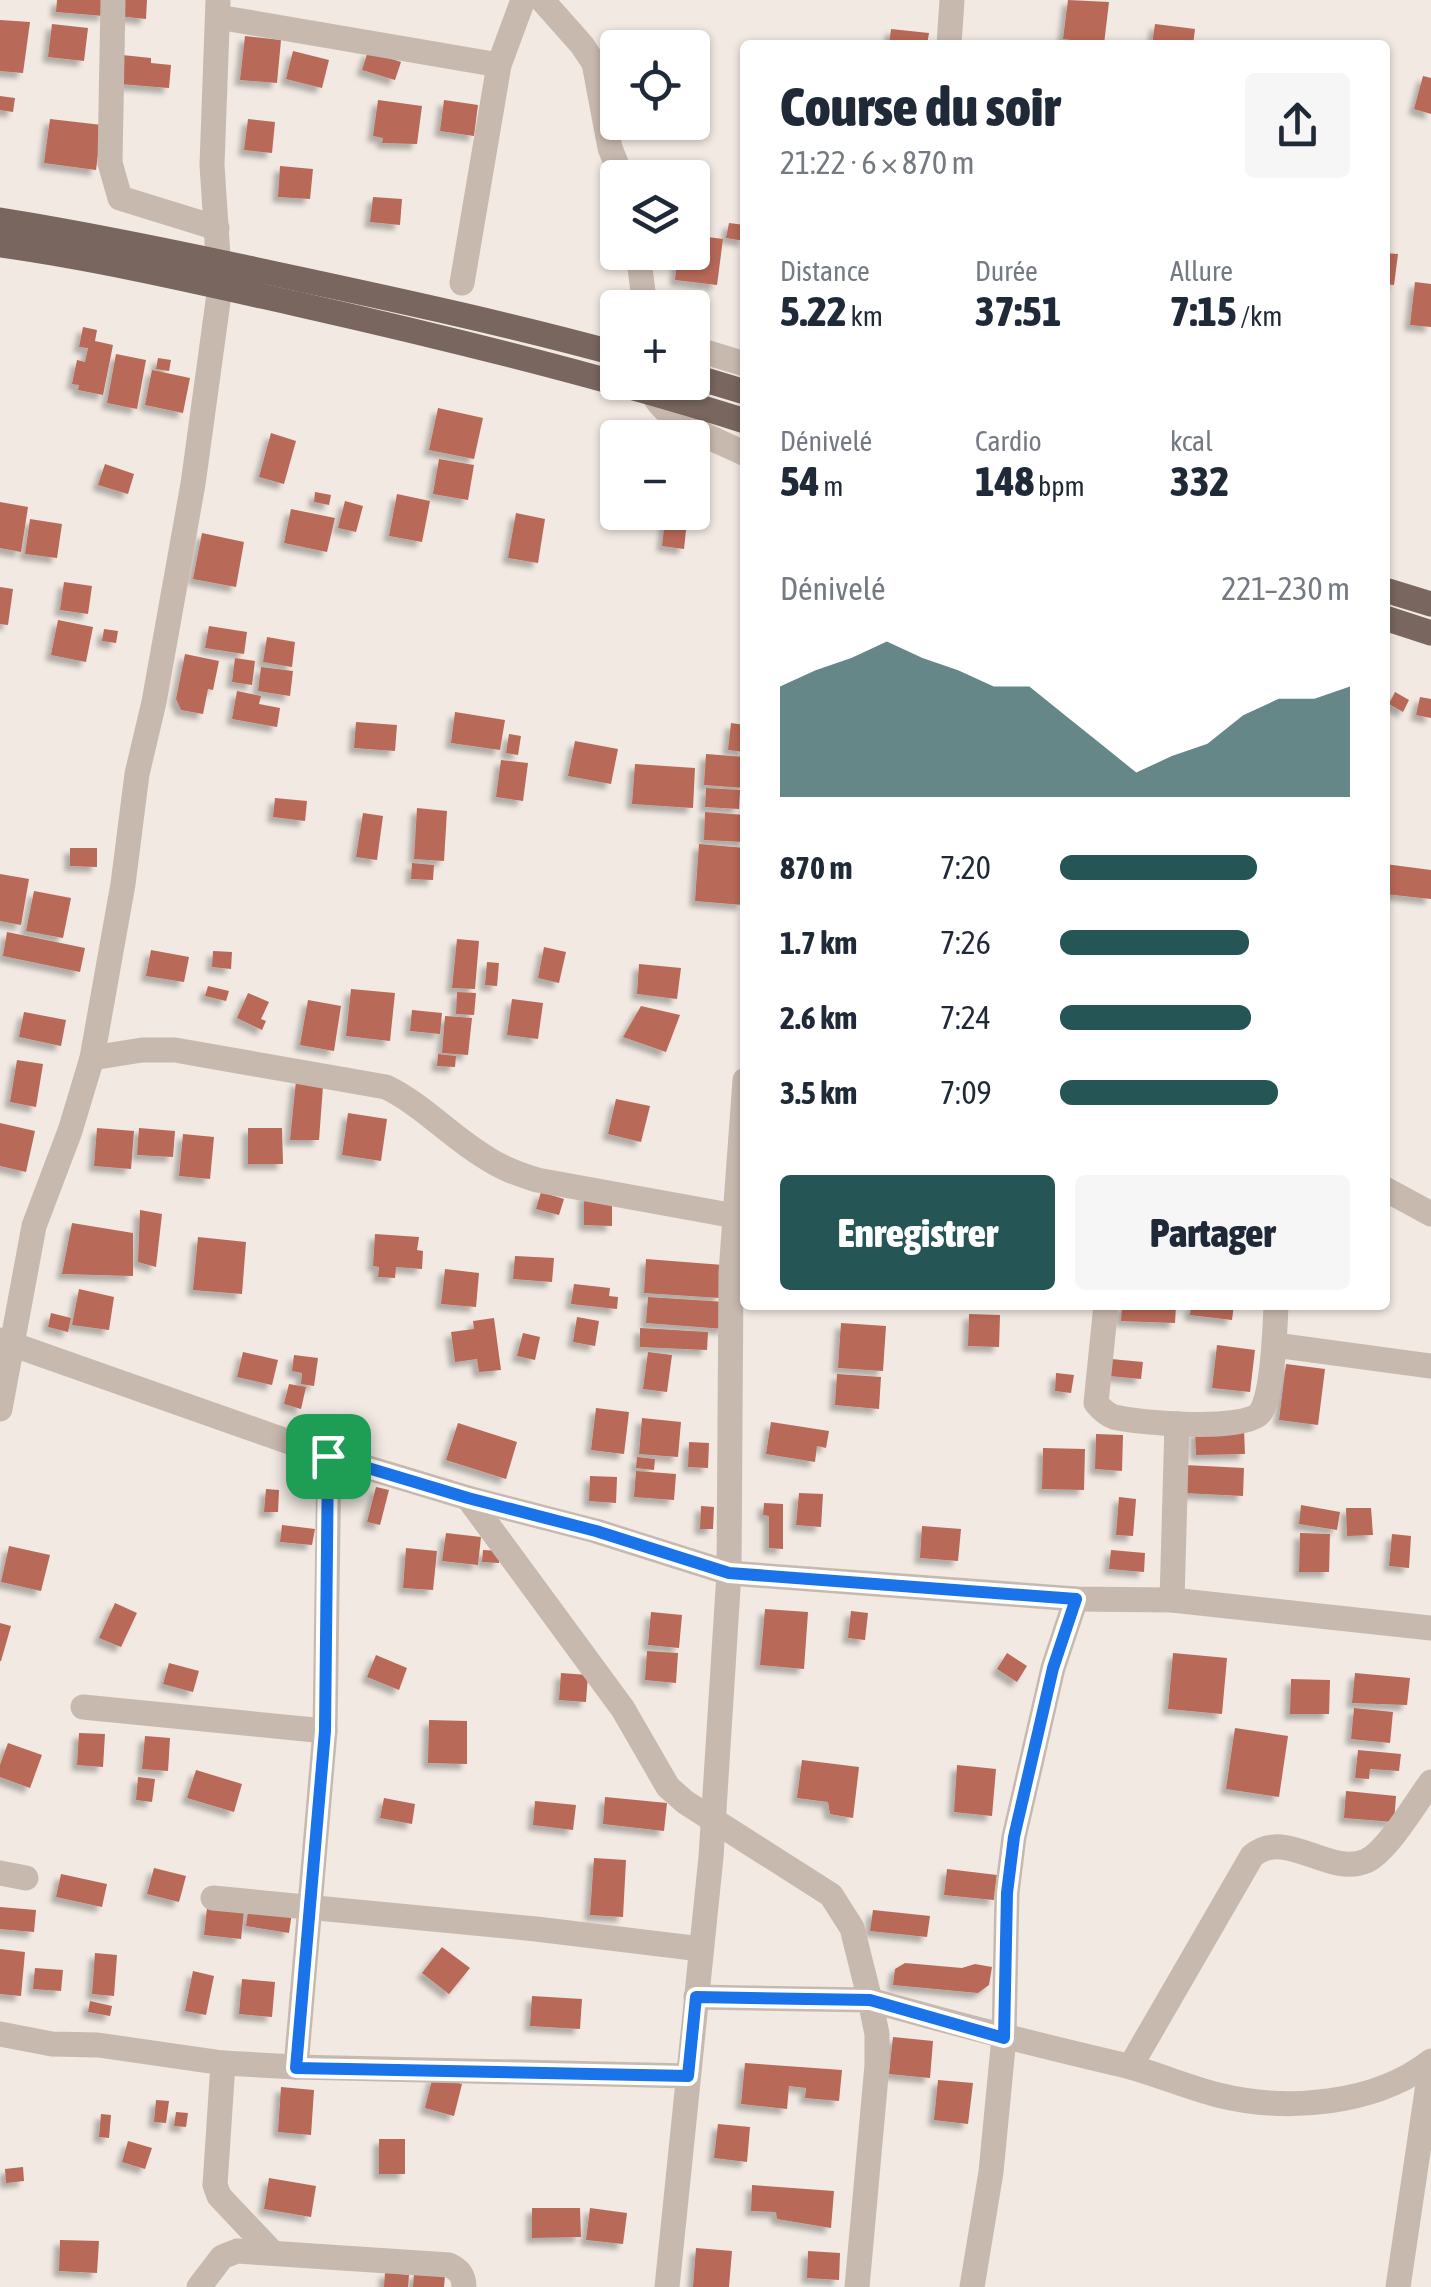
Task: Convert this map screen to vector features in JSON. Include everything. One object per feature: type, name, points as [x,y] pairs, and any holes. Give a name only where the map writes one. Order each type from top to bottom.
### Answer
[{"type":"main road","points":[[0,220],[94,235],[430,335],[600,375]]},
{"type":"main road","points":[[0,245],[219,274],[522,328],[600,349]]},
{"type":"main road","points":[[710,381],[740,390]]},
{"type":"main road","points":[[687,400],[740,419]]},
{"type":"main road","points":[[1390,592],[1431,604]]},
{"type":"main road","points":[[1390,620],[1431,632]]},
{"type":"street","points":[[113,0],[110,163],[120,198],[216,228]]},
{"type":"street","points":[[462,283],[499,65],[523,0]]},
{"type":"street","points":[[542,0],[594,63],[615,160]]},
{"type":"street","points":[[949,40],[952,0]]},
{"type":"street","points":[[0,1408],[6,1342],[34,1226],[70,1131],[92,1058],[123,884],[137,774],[154,702],[193,484],[219,274],[212,165],[218,9],[499,65]]},
{"type":"street","points":[[710,353],[740,362]]},
{"type":"street","points":[[658,400],[664,412],[740,451]]},
{"type":"street","points":[[92,1058],[142,1050],[175,1050],[386,1088],[406,1097],[482,1156],[507,1170],[537,1180],[735,1216]]},
{"type":"street","points":[[667,2287],[714,1817],[729,1573],[732,1274],[740,1148]]},
{"type":"street","points":[[1390,1193],[1431,1214]]},
{"type":"street","points":[[1105,1310],[1096,1403],[1103,1412],[1114,1416],[1176,1424],[1244,1422],[1262,1410],[1275,1345],[1276,1310]]},
{"type":"street","points":[[6,1342],[328,1456],[596,1531],[729,1573],[1076,1599],[1172,1600],[1431,1628]]},
{"type":"street","points":[[1275,1345],[1431,1366]]},
{"type":"street","points":[[1172,1600],[1176,1424]]},
{"type":"street","points":[[296,2068],[325,1731],[328,1456]]},
{"type":"street","points":[[468,1498],[623,1709],[668,1786],[685,1802],[831,1895],[852,1928],[877,2034],[857,2287]]},
{"type":"street","points":[[972,2287],[991,2172],[1004,2038],[1007,1893],[1014,1837],[1053,1668],[1076,1599]]},
{"type":"street","points":[[83,1707],[325,1731]]},
{"type":"street","points":[[1130,2067],[1252,1856],[1262,1848],[1276,1845],[1348,1864],[1364,1862],[1378,1854],[1431,1782]]},
{"type":"street","points":[[0,1873],[26,1878]]},
{"type":"street","points":[[213,1898],[701,1948]]},
{"type":"street","points":[[696,1997],[870,2000],[1004,2038],[1130,2067],[1219,2095],[1272,2104],[1316,2102],[1362,2092],[1394,2083],[1431,2062]]},
{"type":"street","points":[[0,2034],[52,2044],[98,2045],[296,2068],[688,2076]]},
{"type":"street","points":[[223,2062],[215,2185],[219,2196],[272,2252]]},
{"type":"street","points":[[1398,2287],[1431,2062]]},
{"type":"street","points":[[199,2287],[222,2258],[237,2251],[449,2264],[459,2270],[464,2287]]},
{"type":"building","points":[[57,0],[105,0],[104,16],[56,12]]},
{"type":"building","points":[[120,0],[147,0],[146,19],[118,16]]},
{"type":"building","points":[[1068,0],[1109,2],[1104,40],[1063,39]]},
{"type":"building","points":[[0,20],[30,22],[23,73],[0,71]]},
{"type":"building","points":[[52,24],[88,28],[84,61],[48,57]]},
{"type":"building","points":[[1155,24],[1195,29],[1194,40],[1153,40]]},
{"type":"building","points":[[891,29],[929,33],[928,40],[890,40]]},
{"type":"building","points":[[245,36],[281,40],[277,83],[240,80]]},
{"type":"building","points":[[293,51],[329,60],[322,88],[286,79]]},
{"type":"building","points":[[368,51],[401,62],[395,80],[362,70]]},
{"type":"building","points":[[122,55],[171,65],[169,88],[120,84]]},
{"type":"building","points":[[1423,76],[1431,78],[1431,114],[1414,109]]},
{"type":"building","points":[[0,96],[15,98],[13,112],[0,110]]},
{"type":"building","points":[[378,100],[422,106],[417,144],[382,143],[383,138],[373,136]]},
{"type":"building","points":[[444,100],[478,105],[474,136],[440,131]]},
{"type":"building","points":[[50,119],[102,125],[96,170],[44,163]]},
{"type":"building","points":[[248,119],[275,122],[272,153],[244,150]]},
{"type":"building","points":[[280,166],[313,169],[310,199],[278,197]]},
{"type":"building","points":[[373,197],[402,199],[400,225],[370,222]]},
{"type":"building","points":[[729,223],[740,224],[740,240],[726,238]]},
{"type":"building","points":[[710,237],[723,239],[717,285],[675,280],[676,270],[710,270]]},
{"type":"building","points":[[1390,253],[1398,254],[1394,285],[1390,285]]},
{"type":"building","points":[[1415,282],[1431,284],[1431,327],[1410,325]]},
{"type":"building","points":[[83,327],[97,330],[95,341],[113,345],[103,395],[78,390],[79,385],[72,384],[77,360],[85,362],[88,348],[79,347]]},
{"type":"building","points":[[116,354],[146,360],[137,409],[107,403]]},
{"type":"building","points":[[158,358],[171,360],[169,371],[156,369]]},
{"type":"building","points":[[152,370],[190,378],[183,413],[145,405]]},
{"type":"building","points":[[438,408],[483,418],[474,459],[429,450]]},
{"type":"building","points":[[271,433],[296,441],[284,484],[259,477]]},
{"type":"building","points":[[439,459],[474,465],[468,500],[433,494]]},
{"type":"building","points":[[105,464],[134,474],[128,494],[98,485]]},
{"type":"building","points":[[315,492],[331,495],[329,505],[314,502]]},
{"type":"building","points":[[397,494],[430,501],[422,542],[389,536]]},
{"type":"building","points":[[345,501],[363,506],[356,532],[338,528]]},
{"type":"building","points":[[0,502],[28,507],[21,552],[0,548]]},
{"type":"building","points":[[291,509],[335,518],[327,552],[284,543]]},
{"type":"building","points":[[516,513],[545,519],[538,563],[508,558]]},
{"type":"building","points":[[30,519],[62,524],[57,558],[25,554]]},
{"type":"building","points":[[664,530],[686,530],[684,549],[662,546]]},
{"type":"building","points":[[202,533],[244,542],[236,587],[193,579]]},
{"type":"building","points":[[64,582],[92,586],[88,614],[60,610]]},
{"type":"building","points":[[0,587],[13,589],[8,625],[0,624]]},
{"type":"building","points":[[58,620],[93,627],[86,662],[51,655]]},
{"type":"building","points":[[209,626],[247,632],[244,654],[205,648]]},
{"type":"building","points":[[104,629],[118,631],[116,643],[102,641]]},
{"type":"building","points":[[267,637],[295,642],[292,667],[263,662]]},
{"type":"building","points":[[185,654],[219,661],[203,714],[181,710],[176,699]]},
{"type":"building","points":[[235,658],[255,661],[252,685],[232,682]]},
{"type":"building","points":[[261,667],[293,671],[290,696],[258,691]]},
{"type":"building","points":[[237,691],[261,696],[259,704],[280,708],[277,727],[232,719]]},
{"type":"building","points":[[1395,692],[1409,700],[1403,712],[1390,702]]},
{"type":"building","points":[[1420,697],[1431,699],[1431,718],[1416,715]]},
{"type":"building","points":[[455,712],[505,720],[500,750],[451,743]]},
{"type":"building","points":[[356,722],[397,725],[395,751],[354,748]]},
{"type":"building","points":[[731,723],[740,724],[740,751],[728,750]]},
{"type":"building","points":[[509,734],[521,736],[518,755],[506,753]]},
{"type":"building","points":[[575,741],[618,749],[611,784],[568,776]]},
{"type":"building","points":[[706,754],[740,757],[740,788],[704,785]]},
{"type":"building","points":[[501,760],[528,763],[523,801],[496,797]]},
{"type":"building","points":[[635,764],[695,768],[693,808],[632,804]]},
{"type":"building","points":[[706,788],[740,790],[739,809],[705,807]]},
{"type":"building","points":[[275,798],[307,801],[305,821],[273,817]]},
{"type":"building","points":[[417,808],[447,811],[444,861],[414,859]]},
{"type":"building","points":[[705,812],[740,815],[740,842],[704,840]]},
{"type":"building","points":[[363,813],[383,816],[377,860],[356,857]]},
{"type":"building","points":[[699,844],[740,848],[740,905],[695,901]]},
{"type":"building","points":[[70,848],[97,848],[97,867],[70,866]]},
{"type":"building","points":[[412,863],[434,865],[433,880],[411,879]]},
{"type":"building","points":[[1390,865],[1431,870],[1431,899],[1390,895]]},
{"type":"building","points":[[0,874],[29,879],[21,925],[0,921]]},
{"type":"building","points":[[34,891],[71,898],[63,938],[26,931]]},
{"type":"building","points":[[7,932],[85,948],[80,972],[3,956]]},
{"type":"building","points":[[457,939],[479,941],[475,989],[452,988]]},
{"type":"building","points":[[544,947],[566,952],[559,983],[538,978]]},
{"type":"building","points":[[151,950],[189,957],[184,982],[146,976]]},
{"type":"building","points":[[213,951],[232,952],[231,969],[212,967]]},
{"type":"building","points":[[487,962],[499,963],[497,986],[485,985]]},
{"type":"building","points":[[639,964],[681,968],[677,999],[637,994]]},
{"type":"building","points":[[208,986],[229,991],[226,1001],[205,996]]},
{"type":"building","points":[[351,989],[395,993],[390,1041],[346,1036]]},
{"type":"building","points":[[457,992],[476,993],[474,1015],[456,1014]]},
{"type":"building","points":[[248,993],[269,1002],[261,1019],[266,1021],[262,1030],[237,1018]]},
{"type":"building","points":[[512,999],[543,1003],[538,1039],[507,1035]]},
{"type":"building","points":[[308,1000],[341,1006],[334,1051],[300,1045]]},
{"type":"building","points":[[641,1006],[680,1015],[666,1052],[623,1037]]},
{"type":"building","points":[[412,1010],[442,1013],[440,1034],[410,1031]]},
{"type":"building","points":[[24,1012],[66,1020],[61,1046],[19,1037]]},
{"type":"building","points":[[445,1016],[472,1018],[468,1055],[442,1053]]},
{"type":"building","points":[[438,1054],[456,1056],[455,1067],[437,1066]]},
{"type":"building","points":[[17,1060],[43,1064],[36,1107],[10,1102]]},
{"type":"building","points":[[296,1081],[323,1086],[319,1140],[290,1140]]},
{"type":"building","points":[[616,1099],[650,1106],[641,1142],[608,1134]]},
{"type":"building","points":[[348,1113],[387,1119],[381,1161],[342,1155]]},
{"type":"building","points":[[0,1123],[35,1131],[26,1172],[0,1166]]},
{"type":"building","points":[[97,1128],[134,1131],[131,1169],[94,1166]]},
{"type":"building","points":[[139,1128],[175,1131],[173,1157],[137,1155]]},
{"type":"building","points":[[248,1128],[282,1128],[283,1164],[248,1164]]},
{"type":"building","points":[[183,1134],[214,1137],[210,1179],[179,1176]]},
{"type":"building","points":[[541,1192],[564,1199],[559,1215],[536,1209]]},
{"type":"building","points":[[584,1194],[612,1194],[612,1226],[584,1225]]},
{"type":"building","points":[[140,1210],[162,1214],[156,1267],[138,1262]]},
{"type":"building","points":[[72,1223],[133,1233],[133,1276],[62,1274]]},
{"type":"building","points":[[375,1234],[419,1237],[417,1250],[423,1251],[422,1269],[396,1267],[395,1278],[378,1277],[379,1267],[373,1266]]},
{"type":"building","points":[[198,1237],[246,1242],[242,1294],[193,1290]]},
{"type":"building","points":[[515,1256],[554,1258],[552,1282],[513,1279]]},
{"type":"building","points":[[646,1259],[723,1265],[720,1298],[644,1293]]},
{"type":"building","points":[[445,1269],[479,1273],[476,1307],[441,1304]]},
{"type":"building","points":[[574,1284],[610,1288],[609,1296],[618,1297],[617,1309],[571,1304]]},
{"type":"building","points":[[79,1289],[114,1297],[109,1330],[72,1325]]},
{"type":"building","points":[[648,1297],[726,1302],[725,1329],[646,1323]]},
{"type":"building","points":[[1122,1310],[1176,1310],[1175,1323],[1121,1321]]},
{"type":"building","points":[[1190,1310],[1233,1310],[1232,1320],[1190,1315]]},
{"type":"building","points":[[51,1313],[71,1318],[68,1332],[48,1327]]},
{"type":"building","points":[[969,1314],[1000,1315],[999,1347],[968,1346]]},
{"type":"building","points":[[577,1317],[599,1321],[595,1346],[573,1342]]},
{"type":"building","points":[[494,1318],[501,1370],[479,1372],[477,1359],[455,1362],[451,1332],[474,1329],[473,1321]]},
{"type":"building","points":[[841,1323],[886,1326],[883,1371],[838,1368]]},
{"type":"building","points":[[640,1328],[708,1332],[707,1350],[640,1347]]},
{"type":"building","points":[[523,1333],[540,1337],[535,1360],[517,1356]]},
{"type":"building","points":[[1217,1345],[1255,1350],[1250,1392],[1212,1388]]},
{"type":"building","points":[[243,1352],[278,1360],[272,1385],[237,1377]]},
{"type":"building","points":[[648,1352],[672,1355],[667,1392],[643,1389]]},
{"type":"building","points":[[294,1355],[318,1358],[314,1386],[301,1384],[302,1373],[292,1371]]},
{"type":"building","points":[[1111,1359],[1143,1362],[1141,1379],[1110,1376]]},
{"type":"building","points":[[1286,1364],[1325,1369],[1318,1425],[1279,1420]]},
{"type":"building","points":[[1056,1373],[1074,1375],[1071,1393],[1055,1391]]},
{"type":"building","points":[[837,1374],[881,1377],[879,1409],[835,1405]]},
{"type":"building","points":[[289,1384],[306,1387],[301,1409],[284,1404]]},
{"type":"building","points":[[596,1408],[629,1412],[624,1454],[591,1450]]},
{"type":"building","points":[[642,1418],[681,1422],[678,1457],[639,1454]]},
{"type":"building","points":[[771,1422],[829,1431],[826,1448],[817,1446],[815,1462],[766,1454]]},
{"type":"building","points":[[458,1423],[517,1442],[506,1479],[446,1460]]},
{"type":"building","points":[[1244,1429],[1245,1454],[1196,1455],[1195,1431]]},
{"type":"building","points":[[1096,1434],[1123,1435],[1122,1471],[1095,1469]]},
{"type":"building","points":[[689,1442],[709,1443],[708,1468],[688,1467]]},
{"type":"building","points":[[1043,1448],[1085,1449],[1084,1490],[1042,1489]]},
{"type":"building","points":[[637,1457],[655,1459],[654,1470],[636,1468]]},
{"type":"building","points":[[1185,1465],[1244,1468],[1243,1496],[1184,1493]]},
{"type":"building","points":[[636,1471],[676,1474],[674,1500],[634,1497]]},
{"type":"building","points":[[590,1476],[617,1477],[616,1503],[589,1501]]},
{"type":"building","points":[[376,1487],[389,1490],[380,1525],[367,1522]]},
{"type":"building","points":[[266,1489],[279,1490],[278,1512],[264,1512]]},
{"type":"building","points":[[799,1493],[823,1494],[821,1527],[796,1525]]},
{"type":"building","points":[[1119,1497],[1136,1499],[1133,1536],[1116,1535]]},
{"type":"building","points":[[764,1503],[783,1504],[783,1549],[769,1548],[769,1516],[763,1515]]},
{"type":"building","points":[[1301,1505],[1340,1512],[1337,1530],[1299,1524]]},
{"type":"building","points":[[701,1506],[714,1507],[713,1529],[700,1529]]},
{"type":"building","points":[[1346,1508],[1371,1508],[1373,1535],[1347,1536]]},
{"type":"building","points":[[282,1525],[315,1529],[312,1545],[280,1542]]},
{"type":"building","points":[[922,1526],[961,1529],[958,1561],[920,1558]]},
{"type":"building","points":[[446,1533],[481,1537],[478,1565],[442,1561]]},
{"type":"building","points":[[1300,1533],[1330,1534],[1329,1572],[1299,1572]]},
{"type":"building","points":[[1392,1534],[1411,1536],[1409,1568],[1389,1566]]},
{"type":"building","points":[[9,1546],[50,1555],[41,1591],[1,1582]]},
{"type":"building","points":[[406,1548],[437,1551],[433,1590],[403,1588]]},
{"type":"building","points":[[483,1550],[500,1551],[499,1563],[482,1562]]},
{"type":"building","points":[[1111,1550],[1145,1553],[1144,1572],[1109,1569]]},
{"type":"building","points":[[115,1603],[137,1613],[121,1647],[99,1638]]},
{"type":"building","points":[[765,1609],[808,1612],[804,1669],[760,1665]]},
{"type":"building","points":[[851,1611],[868,1613],[865,1640],[848,1638]]},
{"type":"building","points":[[651,1612],[682,1615],[679,1648],[648,1645]]},
{"type":"building","points":[[0,1623],[11,1626],[1,1661],[0,1661]]},
{"type":"building","points":[[647,1651],[678,1653],[676,1683],[645,1680]]},
{"type":"building","points":[[1007,1653],[1027,1666],[1017,1682],[997,1669]]},
{"type":"building","points":[[1173,1653],[1227,1658],[1222,1714],[1168,1709]]},
{"type":"building","points":[[376,1655],[407,1668],[399,1690],[367,1677]]},
{"type":"building","points":[[169,1663],[199,1671],[193,1692],[163,1684]]},
{"type":"building","points":[[561,1673],[588,1675],[586,1702],[559,1700]]},
{"type":"building","points":[[1355,1673],[1410,1678],[1407,1705],[1352,1703]]},
{"type":"building","points":[[1291,1679],[1330,1680],[1329,1714],[1290,1714]]},
{"type":"building","points":[[1354,1708],[1393,1712],[1390,1743],[1351,1739]]},
{"type":"building","points":[[429,1720],[467,1721],[467,1764],[428,1763]]},
{"type":"building","points":[[1235,1728],[1288,1736],[1279,1797],[1226,1789]]},
{"type":"building","points":[[79,1733],[105,1734],[103,1767],[77,1765]]},
{"type":"building","points":[[145,1736],[170,1738],[168,1771],[142,1769]]},
{"type":"building","points":[[8,1743],[42,1755],[30,1788],[0,1777]]},
{"type":"building","points":[[1358,1750],[1401,1754],[1399,1771],[1370,1769],[1369,1779],[1355,1778]]},
{"type":"building","points":[[802,1760],[859,1767],[853,1818],[830,1814],[828,1802],[797,1798]]},
{"type":"building","points":[[957,1765],[996,1769],[992,1816],[954,1812]]},
{"type":"building","points":[[196,1770],[242,1784],[234,1812],[187,1798]]},
{"type":"building","points":[[138,1777],[155,1779],[152,1802],[136,1800]]},
{"type":"building","points":[[1346,1791],[1396,1796],[1394,1822],[1344,1818]]},
{"type":"building","points":[[605,1797],[667,1803],[664,1831],[603,1824]]},
{"type":"building","points":[[384,1798],[415,1804],[412,1824],[380,1818]]},
{"type":"building","points":[[535,1801],[576,1805],[573,1830],[533,1825]]},
{"type":"building","points":[[594,1858],[626,1860],[623,1917],[590,1915]]},
{"type":"building","points":[[154,1868],[186,1876],[179,1902],[147,1894]]},
{"type":"building","points":[[947,1869],[997,1875],[994,1900],[944,1895]]},
{"type":"building","points":[[61,1874],[107,1884],[102,1907],[56,1897]]},
{"type":"building","points":[[249,1905],[292,1912],[289,1933],[246,1926]]},
{"type":"building","points":[[0,1907],[36,1910],[34,1932],[0,1929]]},
{"type":"building","points":[[207,1908],[244,1912],[241,1939],[204,1935]]},
{"type":"building","points":[[873,1910],[930,1916],[927,1937],[870,1931]]},
{"type":"building","points":[[442,1947],[470,1968],[449,1994],[422,1973]]},
{"type":"building","points":[[0,1949],[25,1952],[21,1996],[0,1994]]},
{"type":"building","points":[[95,1953],[117,1955],[114,1996],[92,1994]]},
{"type":"building","points":[[905,1963],[992,1967],[989,1985],[978,1993],[893,1985],[895,1969]]},
{"type":"building","points":[[35,1968],[63,1970],[61,1991],[33,1989]]},
{"type":"building","points":[[193,1971],[214,1976],[206,2015],[185,2011]]},
{"type":"building","points":[[242,1979],[275,1982],[272,2017],[239,2014]]},
{"type":"building","points":[[532,1996],[582,1999],[580,2029],[530,2026]]},
{"type":"building","points":[[90,2001],[112,2006],[110,2016],[88,2012]]},
{"type":"building","points":[[893,2037],[933,2041],[930,2078],[889,2074]]},
{"type":"building","points":[[745,2063],[842,2070],[839,2101],[805,2098],[806,2088],[789,2086],[787,2109],[741,2104]]},
{"type":"building","points":[[433,2076],[462,2084],[454,2116],[425,2108]]},
{"type":"building","points":[[938,2080],[973,2083],[968,2124],[934,2120]]},
{"type":"building","points":[[281,2087],[314,2090],[311,2135],[278,2132]]},
{"type":"building","points":[[156,2100],[169,2101],[166,2123],[154,2122]]},
{"type":"building","points":[[176,2112],[188,2113],[186,2127],[174,2126]]},
{"type":"building","points":[[101,2114],[111,2115],[109,2138],[99,2137]]},
{"type":"building","points":[[718,2124],[750,2127],[747,2162],[714,2158]]},
{"type":"building","points":[[379,2139],[405,2139],[405,2174],[379,2174]]},
{"type":"building","points":[[128,2141],[152,2148],[145,2169],[122,2162]]},
{"type":"building","points":[[23,2167],[24,2181],[6,2183],[5,2169]]},
{"type":"building","points":[[269,2178],[316,2186],[311,2217],[264,2209]]},
{"type":"building","points":[[752,2185],[834,2191],[831,2228],[777,2219],[776,2212],[751,2211]]},
{"type":"building","points":[[532,2208],[580,2208],[581,2237],[532,2238]]},
{"type":"building","points":[[590,2208],[627,2213],[623,2244],[586,2240]]},
{"type":"building","points":[[60,2240],[99,2241],[97,2273],[59,2271]]},
{"type":"building","points":[[696,2248],[732,2251],[729,2287],[693,2287]]},
{"type":"building","points":[[808,2251],[840,2253],[839,2280],[807,2278]]},
{"type":"building","points":[[385,2272],[409,2275],[408,2287],[384,2287]]},
{"type":"building","points":[[414,2273],[445,2275],[444,2287],[413,2287]]},
{"type":"route","points":[[328,1456],[596,1531],[729,1573],[1076,1599],[1053,1668],[1014,1837],[1007,1893],[1004,2038],[870,2000],[696,1997],[688,2076],[296,2068],[325,1731],[328,1456]]}]
